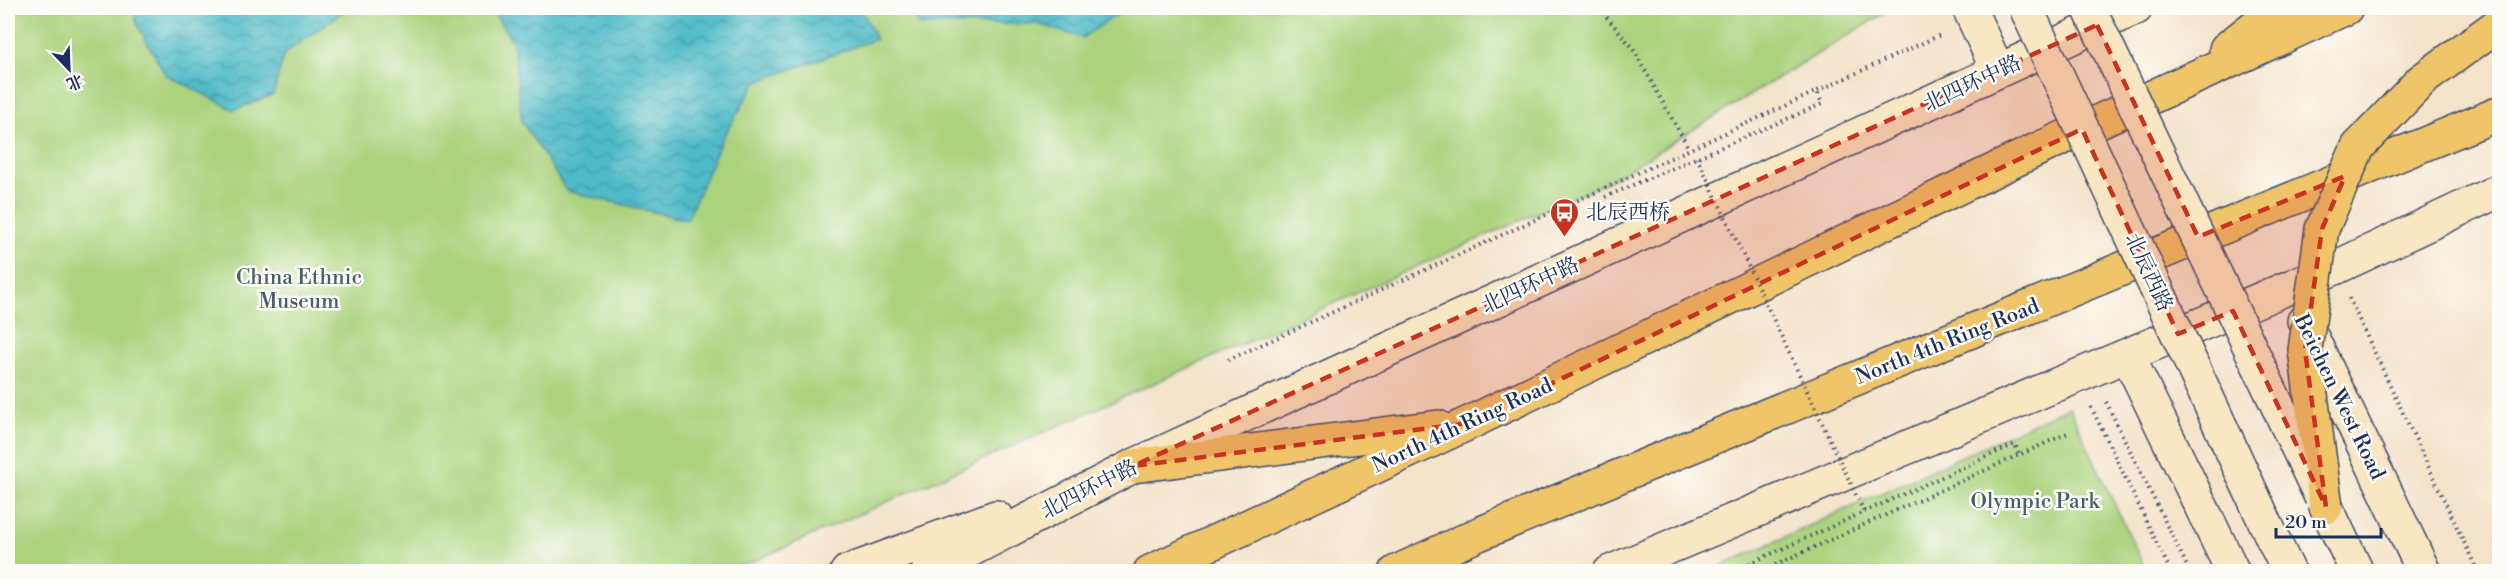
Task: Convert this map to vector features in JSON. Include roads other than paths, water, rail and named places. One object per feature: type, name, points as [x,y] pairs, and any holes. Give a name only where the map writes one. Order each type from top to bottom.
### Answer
[{"type":"highway","points":[[2182,83],[2278,8]]},
{"type":"highway","name":"North 4th Ring Road","points":[[1150,572],[1469,423],[2032,152],[2346,8]]},
{"type":"highway","points":[[2326,507],[2305,350],[2322,229],[2358,147],[2422,80],[2499,23]]},
{"type":"highway","name":"North 4th Ring Road","points":[[1396,572],[1479,534],[2499,113]]},
{"type":"highway","points":[[1133,466],[1469,423]]},
{"type":"highway","points":[[1428,572],[1479,534]]},
{"type":"street","points":[[1969,8],[1998,71]]},
{"type":"street","name":"北辰西路","points":[[2026,8],[2289,572]]},
{"type":"street","points":[[2089,8],[2357,572]]},
{"type":"street","name":"北四环中路","points":[[928,572],[1133,466],[2136,8]]},
{"type":"street","points":[[1610,572],[2335,268],[2499,190]]},
{"type":"street","name":"Beichen West Road","points":[[2288,288],[2424,572]]},
{"type":"street","points":[[2128,356],[2233,572]]},
{"type":"street","points":[[847,572],[1133,466]]},
{"type":"water","points":[[133,8],[348,8],[284,54],[273,95],[234,110],[165,74],[137,24]]},
{"type":"water","points":[[491,8],[861,8],[876,39],[756,82],[722,139],[687,220],[567,191],[522,122],[513,42]]},
{"type":"water","points":[[911,8],[1127,8],[1082,38],[1038,24],[918,25]]},
{"type":"place","name":"北辰西桥","points":[[1565,238]]},
{"type":"park label","name":"China Ethnic Museum","points":[[299,289]]},
{"type":"park label","name":"Olympic Park","points":[[2035,501]]}]
